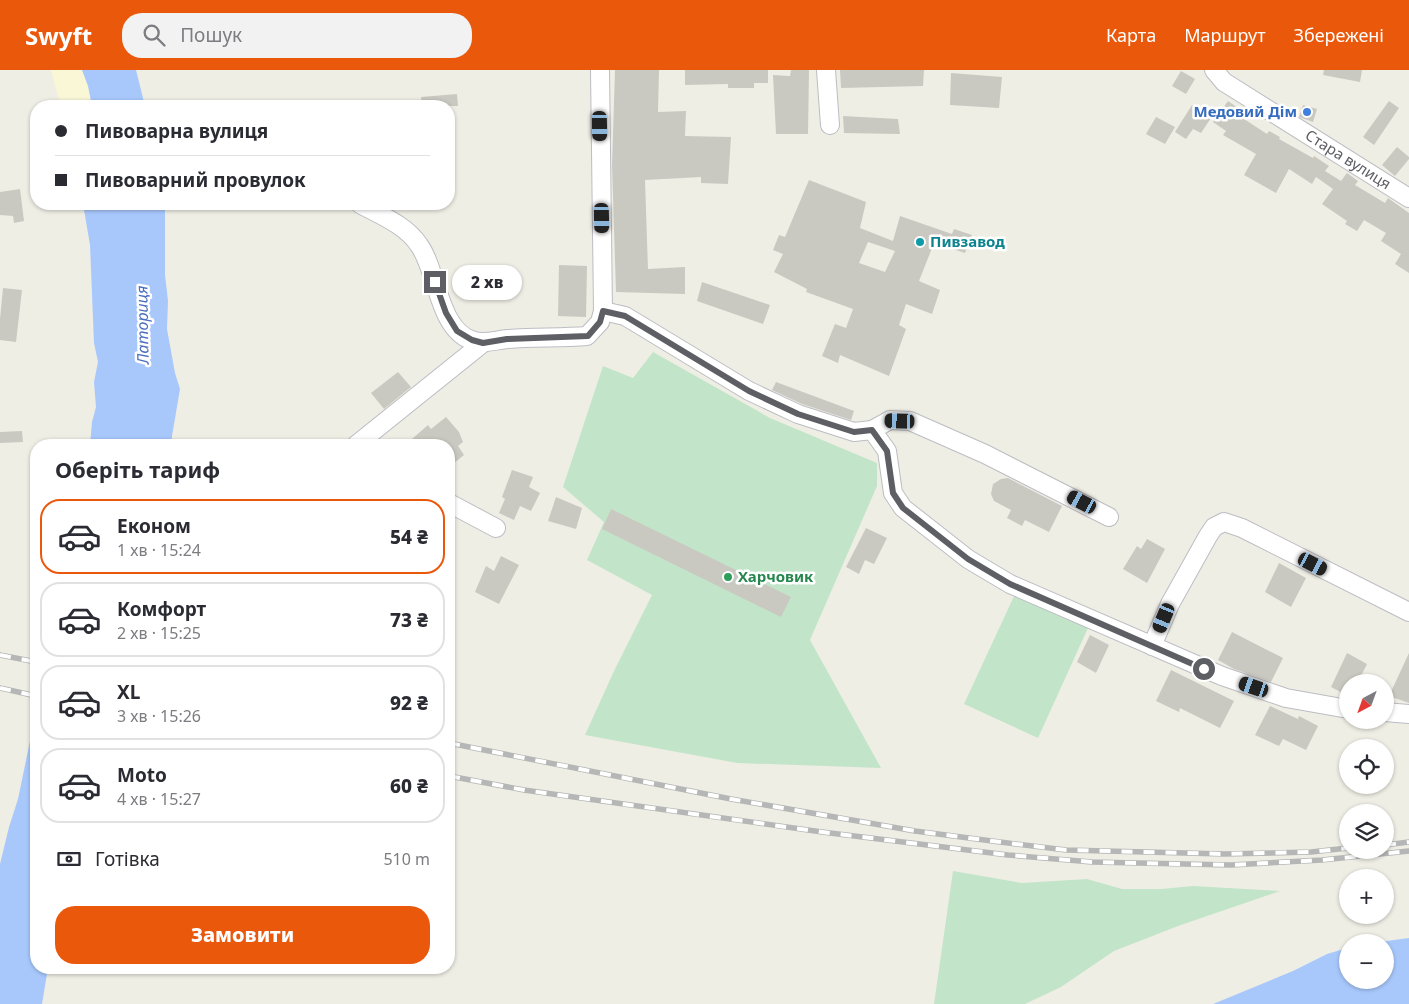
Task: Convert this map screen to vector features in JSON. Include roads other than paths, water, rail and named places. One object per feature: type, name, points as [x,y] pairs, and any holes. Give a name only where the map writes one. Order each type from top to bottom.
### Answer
[{"type":"street","points":[[371,210],[404,229],[419,244],[430,266],[446,313],[457,331],[472,340],[483,343],[507,339],[588,336],[600,322],[603,311],[600,70]]},
{"type":"street","points":[[826,70],[830,125]]},
{"type":"street","name":"Стара вулиця","points":[[1214,70],[1224,82],[1409,198]]},
{"type":"street","points":[[603,311],[625,316],[749,391],[798,414],[854,432],[872,430],[890,420],[910,421],[985,454],[1109,517]]},
{"type":"street","points":[[365,439],[483,343]]},
{"type":"street","points":[[872,430],[887,451],[893,493],[903,508],[968,559],[1010,584],[1222,676],[1286,698],[1339,707]]},
{"type":"street","points":[[455,506],[496,528]]},
{"type":"street","points":[[1152,646],[1170,604],[1208,536],[1214,527],[1224,522],[1242,528],[1409,612]]},
{"type":"street","points":[[1394,713],[1409,714]]},
{"type":"water","points":[[82,70],[136,70],[144,100],[91,100]]},
{"type":"water","name":"Латориця","points":[[84,210],[165,210],[167,329],[180,389],[172,439],[91,439],[96,407],[94,382],[98,362],[94,343],[90,245]]},
{"type":"water","points":[[30,741],[30,974],[47,974],[42,1004],[0,1004],[0,864],[18,799]]},
{"type":"water","points":[[1409,938],[1409,1004],[1213,1004],[1339,950],[1339,989],[1394,989],[1394,940]]},
{"type":"railway","points":[[0,655],[30,661]]},
{"type":"railway","points":[[0,688],[30,695]]},
{"type":"railway","points":[[455,744],[731,799],[915,831],[1066,850],[1225,854],[1311,852],[1339,849]]},
{"type":"railway","points":[[455,777],[524,790],[822,832],[1008,855],[1092,862],[1231,865],[1322,860],[1409,851]]},
{"type":"railway","points":[[1394,844],[1409,842]]},
{"type":"place","name":"Медовий Дім","points":[[1307,112]]},
{"type":"place","name":"Пивзавод","points":[[920,242]]},
{"type":"place","name":"Харчовик","points":[[728,577]]}]
